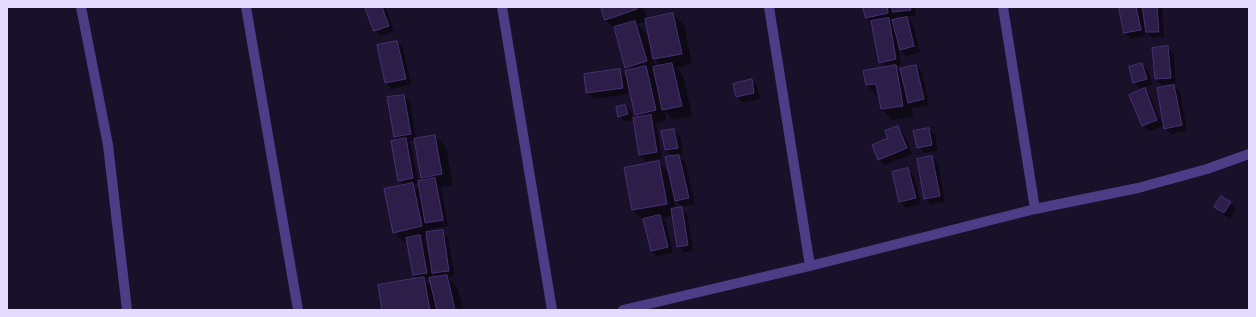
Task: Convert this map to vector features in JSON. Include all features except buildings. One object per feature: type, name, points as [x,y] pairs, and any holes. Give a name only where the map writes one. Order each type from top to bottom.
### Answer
[{"type":"street","points":[[81,7],[108,145],[127,310]]},
{"type":"street","points":[[246,7],[298,310]]},
{"type":"street","points":[[502,7],[552,310]]},
{"type":"street","points":[[769,7],[810,266]]},
{"type":"street","points":[[1003,7],[1035,209]]},
{"type":"street","points":[[623,310],[810,266],[1035,209],[1145,186],[1207,169],[1249,154]]}]
